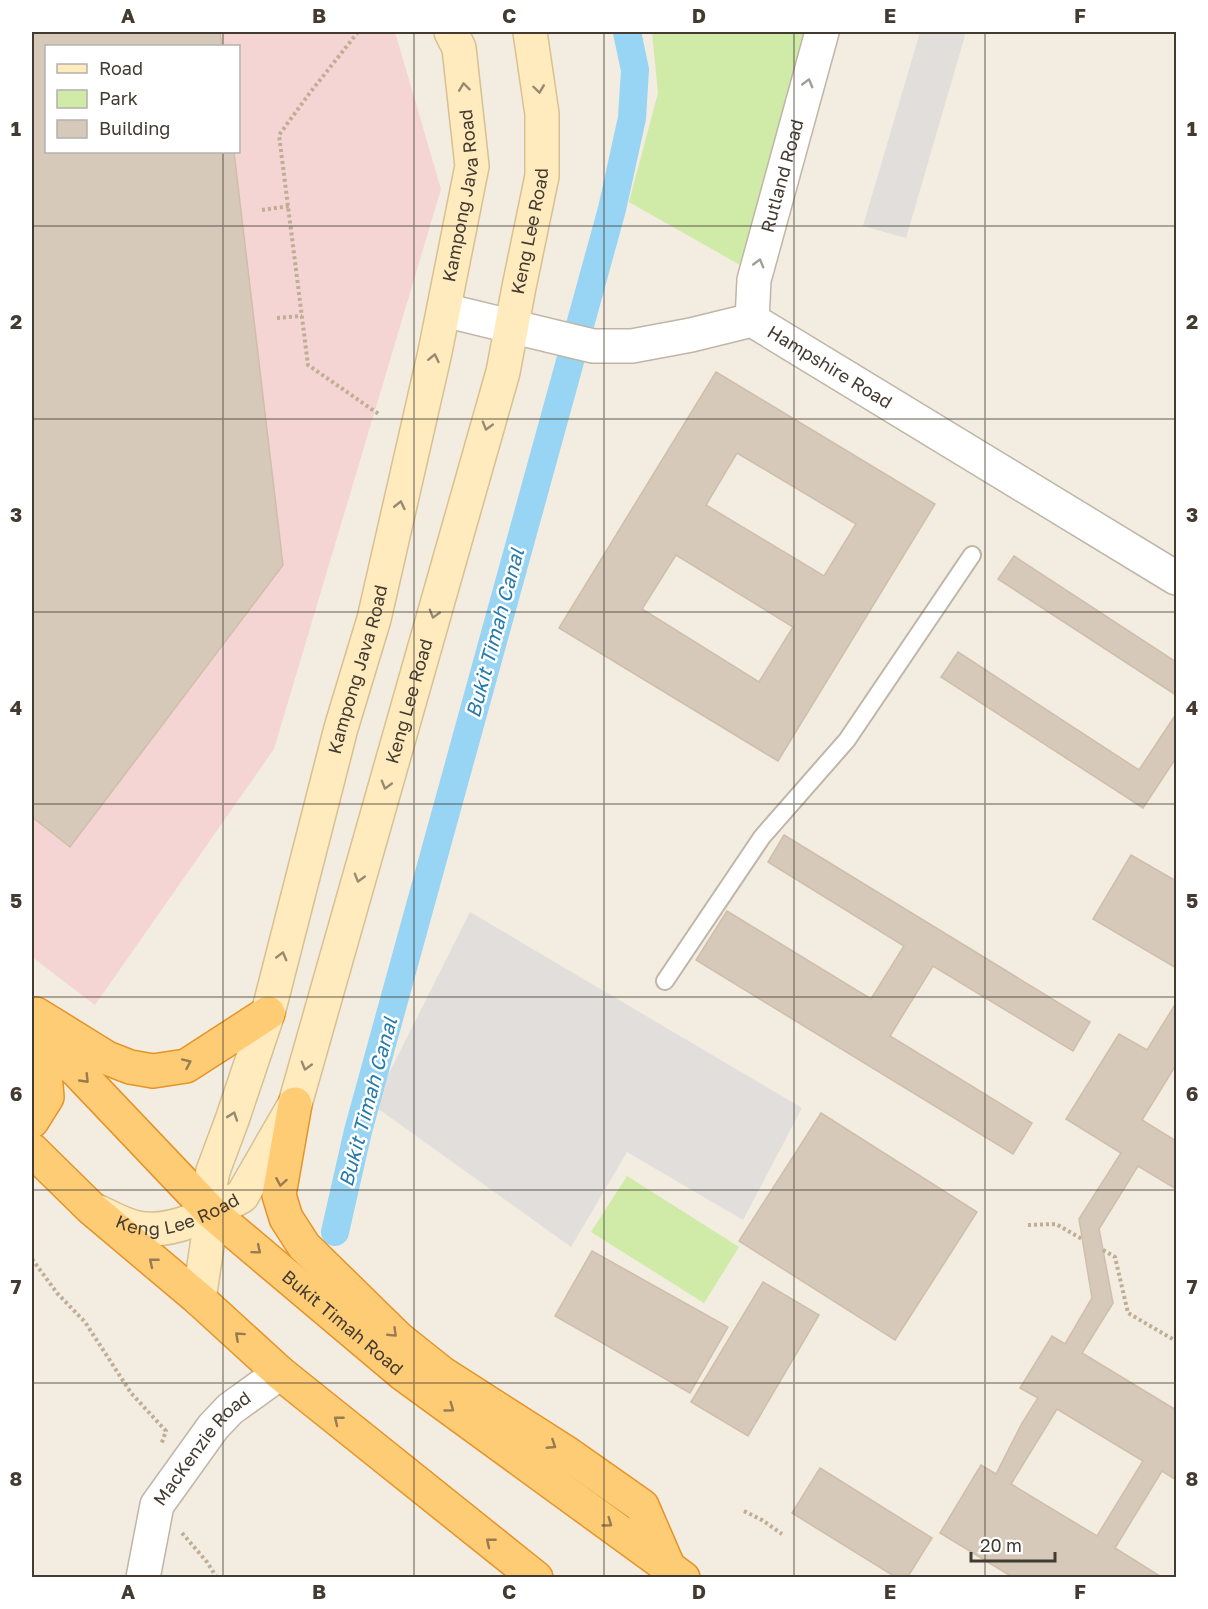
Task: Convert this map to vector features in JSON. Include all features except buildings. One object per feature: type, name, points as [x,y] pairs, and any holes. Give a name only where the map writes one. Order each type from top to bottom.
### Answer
[{"type":"highway","points":[[35,1026],[130,1067],[153,1071],[186,1066],[268,1013]]},
{"type":"highway","points":[[32,1121],[47,1097],[35,1026]]},
{"type":"highway","name":"Bukit Timah Road","points":[[35,1026],[212,1213],[403,1374],[676,1572]]},
{"type":"highway","points":[[295,1104],[279,1195],[286,1218],[304,1246],[399,1339],[443,1374],[567,1454],[642,1506],[676,1572]]},
{"type":"highway","points":[[32,1150],[91,1209],[199,1299],[280,1373],[536,1578]]},
{"type":"main road","name":"Kampong Java Road","points":[[199,1299],[212,1213],[209,1191],[213,1171],[268,1013],[341,728],[374,619],[444,310],[472,166],[459,48],[451,32]]},
{"type":"main road","name":"Keng Lee Road","points":[[91,1209],[139,1229],[185,1224],[212,1213],[242,1196],[295,1104],[503,372],[526,330],[542,176],[542,114],[530,32]]},
{"type":"street","name":"Rutland Road","points":[[752,320],[754,280],[822,32]]},
{"type":"street","name":"Hampshire Road","points":[[444,310],[592,346],[632,346],[752,320],[1176,578]]},
{"type":"street","name":"MacKenzie Road","points":[[143,1578],[158,1505],[213,1426],[230,1409],[280,1373]]},
{"type":"lane","points":[[665,981],[762,837],[847,740],[972,555]]},
{"type":"path","points":[[358,32],[279,135],[308,365],[380,415]]},
{"type":"path","points":[[262,210],[289,206]]},
{"type":"path","points":[[277,318],[302,316]]},
{"type":"path","points":[[1028,1225],[1056,1224],[1082,1239]]},
{"type":"path","points":[[1102,1250],[1115,1257],[1128,1313],[1176,1341]]},
{"type":"path","points":[[32,1259],[57,1293],[85,1322],[131,1393],[166,1431],[159,1451]]},
{"type":"path","points":[[158,1505],[207,1562],[217,1578]]},
{"type":"path","points":[[744,1511],[782,1534]]},
{"type":"shaded area","points":[[32,32],[395,32],[441,189],[274,749],[95,1005],[32,957]]},
{"type":"shaded area","points":[[920,32],[966,32],[906,238],[863,226]]},
{"type":"shaded area","points":[[470,912],[802,1108],[743,1220],[627,1152],[571,1247],[373,1105]]},
{"type":"green space","points":[[652,32],[805,32],[740,265],[629,202],[658,93]]},
{"type":"green space","points":[[627,1176],[739,1247],[704,1303],[591,1232]]},
{"type":"waterway","name":"Bukit Timah Canal","points":[[335,1232],[358,1131],[612,209],[632,118],[635,70],[627,32]]}]
